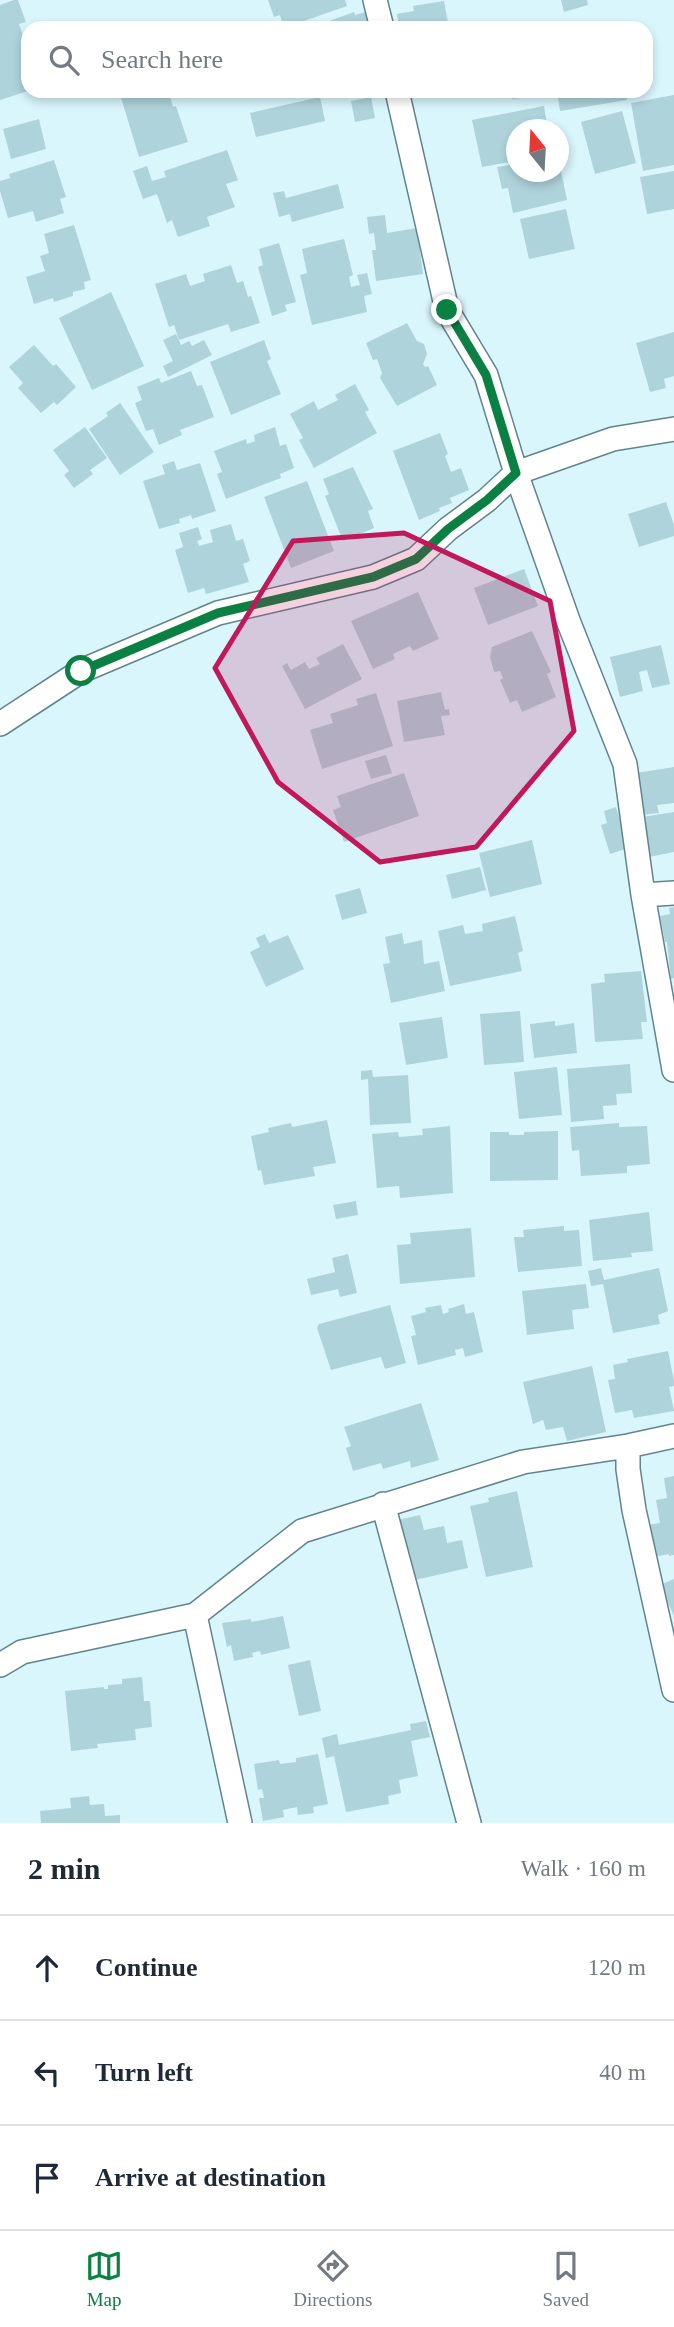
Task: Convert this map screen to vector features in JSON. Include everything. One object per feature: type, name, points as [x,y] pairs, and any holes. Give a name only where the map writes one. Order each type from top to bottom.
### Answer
[{"type":"street","points":[[375,0],[380,21]]},
{"type":"street","points":[[399,98],[447,310],[486,375],[516,473],[569,623],[625,764],[643,895],[674,1070]]},
{"type":"street","points":[[0,724],[81,671],[218,613],[373,577],[416,559],[516,473],[613,439],[674,429]]},
{"type":"street","points":[[643,895],[674,893]]},
{"type":"street","points":[[0,1665],[22,1652],[195,1615],[302,1531],[523,1462],[628,1447],[674,1436]]},
{"type":"street","points":[[628,1447],[634,1510],[674,1690]]},
{"type":"street","points":[[383,1504],[469,1823]]},
{"type":"street","points":[[195,1615],[240,1823]]},
{"type":"highlighted area","points":[[404,533],[550,601],[574,731],[476,847],[380,862],[278,782],[215,668],[293,541]]},
{"type":"building","points":[[18,0],[26,21],[19,24],[21,93],[0,100],[0,5]]},
{"type":"building","points":[[268,0],[345,0],[347,6],[304,21],[282,21],[280,15],[274,17]]},
{"type":"building","points":[[561,0],[587,0],[588,5],[564,12]]},
{"type":"building","points":[[444,1],[448,21],[398,21],[397,14],[414,11],[413,6]]},
{"type":"building","points":[[354,12],[355,15],[365,12],[368,21],[329,21]]},
{"type":"building","points":[[674,95],[674,165],[643,171],[631,103]]},
{"type":"building","points":[[121,98],[171,98],[173,107],[176,106],[188,142],[139,157]]},
{"type":"building","points":[[320,98],[325,121],[256,137],[250,113]]},
{"type":"building","points":[[371,98],[375,118],[355,122],[351,101]]},
{"type":"building","points":[[558,98],[627,98],[627,100],[560,111]]},
{"type":"building","points":[[544,106],[546,119],[506,119],[506,163],[482,167],[472,120]]},
{"type":"building","points":[[622,111],[636,163],[595,174],[581,122]]},
{"type":"building","points":[[39,119],[46,149],[11,159],[3,129]]},
{"type":"building","points":[[227,150],[238,180],[226,184],[235,207],[207,217],[210,226],[178,237],[172,220],[167,223],[157,194],[143,199],[133,171],[147,166],[152,181],[166,177],[164,171]]},
{"type":"building","points":[[54,160],[66,197],[60,199],[64,213],[36,222],[33,211],[8,218],[0,191],[0,181],[10,178],[9,174]]},
{"type":"building","points":[[506,166],[506,182],[563,182],[567,200],[513,213],[508,188],[502,189],[497,167]]},
{"type":"building","points":[[674,171],[674,209],[647,214],[640,177]]},
{"type":"building","points":[[338,184],[344,208],[292,222],[290,214],[279,217],[273,193],[284,191],[286,198]]},
{"type":"building","points":[[566,209],[575,249],[529,259],[520,219]]},
{"type":"building","points":[[385,215],[387,233],[417,228],[423,274],[376,281],[372,250],[376,250],[374,233],[369,234],[367,217]]},
{"type":"building","points":[[74,225],[91,280],[84,282],[85,289],[73,292],[73,296],[34,304],[26,277],[45,271],[40,256],[49,253],[44,234]]},
{"type":"building","points":[[344,239],[353,275],[349,277],[351,287],[360,285],[357,275],[367,273],[372,294],[364,296],[367,312],[312,325],[300,275],[307,273],[302,249]]},
{"type":"building","points":[[279,243],[296,302],[285,305],[287,311],[272,316],[258,267],[263,265],[259,249]]},
{"type":"building","points":[[231,265],[237,283],[243,281],[248,297],[251,296],[260,323],[231,332],[228,324],[179,340],[174,325],[169,327],[155,284],[186,274],[190,286],[205,281],[203,274]]},
{"type":"building","points":[[111,292],[144,366],[92,390],[59,318]]},
{"type":"building","points":[[407,323],[417,341],[424,344],[427,354],[423,364],[428,366],[437,385],[397,406],[380,378],[382,373],[377,359],[373,360],[366,343]]},
{"type":"building","points":[[674,332],[674,376],[664,379],[666,388],[650,392],[636,343]]},
{"type":"building","points":[[176,334],[181,345],[189,341],[192,346],[204,340],[212,355],[168,377],[163,366],[173,361],[163,340]]},
{"type":"building","points":[[264,340],[271,359],[267,361],[281,394],[231,415],[210,362]]},
{"type":"building","points":[[34,345],[53,366],[56,364],[76,387],[57,405],[54,402],[41,413],[18,388],[23,383],[9,367]]},
{"type":"building","points":[[191,371],[197,386],[202,385],[214,417],[180,430],[182,435],[159,445],[153,429],[146,431],[135,403],[142,400],[137,387],[159,378],[161,383]]},
{"type":"building","points":[[355,384],[369,410],[365,412],[377,433],[314,468],[299,440],[303,438],[290,414],[314,401],[318,410],[338,400],[335,395]]},
{"type":"building","points":[[120,403],[154,452],[120,475],[89,429],[108,416],[106,413]]},
{"type":"building","points":[[85,427],[107,458],[90,470],[93,474],[74,488],[64,475],[69,471],[53,450]]},
{"type":"building","points":[[275,427],[280,446],[286,444],[294,468],[280,474],[281,478],[226,499],[217,474],[222,472],[214,451],[246,439],[247,444],[255,441],[254,435]]},
{"type":"building","points":[[440,433],[451,472],[461,468],[469,490],[450,498],[452,503],[439,508],[440,511],[419,520],[393,451]]},
{"type":"building","points":[[174,461],[177,470],[200,463],[216,511],[192,519],[191,515],[179,519],[180,523],[159,529],[143,481],[165,474],[162,465]]},
{"type":"building","points":[[353,467],[373,509],[368,511],[374,528],[343,541],[325,496],[329,494],[323,479]]},
{"type":"building","points":[[307,481],[334,551],[291,568],[264,497]]},
{"type":"building","points":[[666,502],[674,525],[674,536],[639,547],[628,514]]},
{"type":"building","points":[[231,524],[236,541],[243,539],[250,561],[243,564],[249,582],[206,594],[204,588],[188,593],[175,550],[183,547],[179,533],[198,527],[202,539],[197,541],[199,546],[213,542],[210,530]]},
{"type":"building","points":[[524,569],[538,606],[488,625],[474,588]]},
{"type":"building","points":[[418,592],[439,639],[413,651],[410,646],[393,654],[395,659],[373,669],[351,621]]},
{"type":"building","points":[[532,631],[551,672],[547,674],[556,697],[522,712],[517,700],[510,703],[500,680],[503,678],[500,671],[494,672],[490,657],[492,647]]},
{"type":"building","points":[[343,644],[362,679],[305,709],[282,666],[287,663],[291,670],[305,662],[309,669],[320,664],[316,658]]},
{"type":"building","points":[[661,645],[670,684],[652,688],[647,670],[639,672],[643,691],[620,697],[610,657]]},
{"type":"building","points":[[441,692],[445,710],[449,709],[450,715],[441,716],[445,735],[404,742],[397,701]]},
{"type":"building","points":[[376,693],[393,746],[322,769],[310,730],[333,723],[330,714],[358,705],[356,699]]},
{"type":"building","points":[[386,755],[392,773],[371,779],[365,761]]},
{"type":"building","points":[[674,767],[674,803],[657,805],[659,813],[641,815],[636,773]]},
{"type":"building","points":[[404,773],[419,816],[344,842],[333,810],[341,807],[337,796]]},
{"type":"building","points":[[616,807],[628,848],[610,854],[601,825],[607,823],[604,811]]},
{"type":"building","points":[[674,812],[674,852],[649,857],[642,817]]},
{"type":"building","points":[[532,840],[542,884],[490,897],[479,853]]},
{"type":"building","points":[[480,867],[486,890],[452,899],[446,875]]},
{"type":"building","points":[[360,888],[367,913],[342,920],[335,895]]},
{"type":"building","points":[[674,907],[674,978],[671,979],[667,942],[660,916],[670,914],[669,908]]},
{"type":"building","points":[[515,916],[523,951],[518,953],[522,971],[450,986],[438,931],[463,925],[465,934],[483,931],[482,924]]},
{"type":"building","points":[[402,933],[404,944],[422,940],[424,964],[439,961],[445,991],[391,1003],[383,964],[390,963],[385,937]]},
{"type":"building","points":[[265,934],[269,943],[288,935],[304,969],[266,987],[250,952],[260,947],[256,938]]},
{"type":"building","points":[[641,971],[647,1022],[641,1022],[643,1039],[595,1042],[591,984],[605,982],[604,974]]},
{"type":"building","points":[[520,1011],[524,1062],[484,1065],[480,1014]]},
{"type":"building","points":[[442,1017],[448,1058],[406,1065],[399,1023]]},
{"type":"building","points":[[555,1021],[555,1026],[574,1023],[577,1053],[534,1058],[530,1024]]},
{"type":"building","points":[[630,1064],[632,1093],[616,1094],[617,1105],[603,1106],[604,1119],[571,1122],[567,1069]]},
{"type":"building","points":[[557,1067],[562,1115],[519,1119],[514,1072]]},
{"type":"building","points":[[372,1070],[373,1077],[408,1075],[411,1123],[370,1125],[368,1079],[361,1080],[361,1071]]},
{"type":"building","points":[[327,1120],[336,1163],[313,1167],[315,1176],[264,1185],[261,1170],[258,1171],[251,1136],[269,1132],[268,1128],[291,1123],[292,1127]]},
{"type":"building","points":[[619,1123],[619,1127],[647,1126],[650,1164],[627,1166],[627,1173],[581,1176],[579,1150],[572,1151],[570,1127]]},
{"type":"building","points":[[450,1126],[453,1193],[400,1198],[399,1186],[377,1188],[372,1134],[398,1132],[399,1137],[423,1135],[422,1129]]},
{"type":"building","points":[[558,1131],[558,1180],[490,1181],[490,1132],[524,1135],[524,1132]]},
{"type":"building","points":[[356,1201],[358,1215],[336,1219],[333,1205]]},
{"type":"building","points":[[649,1212],[653,1251],[631,1253],[632,1257],[593,1261],[589,1220]]},
{"type":"building","points":[[564,1226],[564,1231],[579,1230],[582,1266],[518,1272],[514,1237],[524,1237],[523,1230]]},
{"type":"building","points":[[471,1228],[475,1277],[400,1284],[397,1245],[411,1244],[410,1233]]},
{"type":"building","points":[[348,1254],[357,1293],[340,1297],[338,1289],[311,1295],[307,1279],[335,1272],[332,1258]]},
{"type":"building","points":[[601,1268],[604,1280],[659,1268],[668,1311],[658,1315],[660,1324],[613,1333],[603,1284],[591,1286],[588,1271]]},
{"type":"building","points":[[586,1284],[589,1308],[572,1310],[574,1329],[527,1335],[522,1291]]},
{"type":"building","points":[[464,1304],[466,1314],[474,1312],[483,1352],[465,1357],[463,1348],[455,1350],[456,1355],[418,1365],[411,1336],[416,1335],[411,1316],[426,1312],[425,1308],[441,1305],[443,1314],[449,1312],[448,1309]]},
{"type":"building","points":[[390,1305],[406,1363],[385,1369],[381,1357],[331,1370],[317,1328],[319,1324]]},
{"type":"building","points":[[668,1351],[674,1381],[674,1386],[669,1387],[674,1411],[634,1418],[632,1410],[615,1413],[608,1380],[615,1379],[613,1365],[628,1362],[627,1359]]},
{"type":"building","points":[[592,1366],[606,1432],[567,1441],[563,1427],[546,1430],[543,1420],[533,1424],[523,1382]]},
{"type":"building","points":[[421,1403],[439,1460],[411,1468],[410,1461],[383,1469],[381,1463],[353,1471],[346,1448],[351,1446],[344,1427]]},
{"type":"building","points":[[674,1476],[674,1555],[653,1557],[648,1525],[660,1523],[656,1500],[667,1498],[664,1478]]},
{"type":"building","points":[[517,1491],[533,1567],[486,1577],[470,1506],[489,1502],[488,1498]]},
{"type":"building","points":[[420,1515],[424,1530],[444,1526],[447,1543],[462,1540],[468,1568],[406,1582],[393,1521]]},
{"type":"building","points":[[674,1579],[674,1616],[660,1585]]},
{"type":"building","points":[[283,1616],[290,1648],[261,1655],[260,1651],[252,1653],[253,1657],[234,1661],[231,1645],[227,1647],[222,1623],[251,1619],[251,1622]]},
{"type":"building","points":[[310,1660],[321,1711],[299,1716],[288,1665]]},
{"type":"building","points":[[142,1677],[144,1701],[150,1701],[152,1727],[135,1729],[136,1740],[97,1744],[98,1748],[71,1751],[65,1691],[104,1687],[108,1689],[108,1685],[122,1684],[122,1679]]},
{"type":"building","points":[[426,1721],[430,1737],[411,1741],[418,1776],[399,1780],[401,1793],[388,1796],[389,1804],[346,1812],[334,1756],[326,1758],[322,1738],[337,1734],[339,1745],[411,1730],[410,1724]]},
{"type":"building","points":[[318,1754],[328,1804],[313,1807],[314,1813],[298,1815],[297,1807],[283,1810],[284,1817],[263,1821],[259,1798],[264,1798],[262,1789],[258,1790],[254,1764],[279,1760],[280,1764],[296,1762],[296,1758]]},
{"type":"building","points":[[89,1796],[90,1805],[104,1804],[105,1816],[120,1815],[120,1823],[41,1823],[40,1811],[71,1808],[70,1798]]},
{"type":"route","points":[[81,671],[218,613],[373,577],[416,559],[516,473],[486,375],[447,310]]}]
